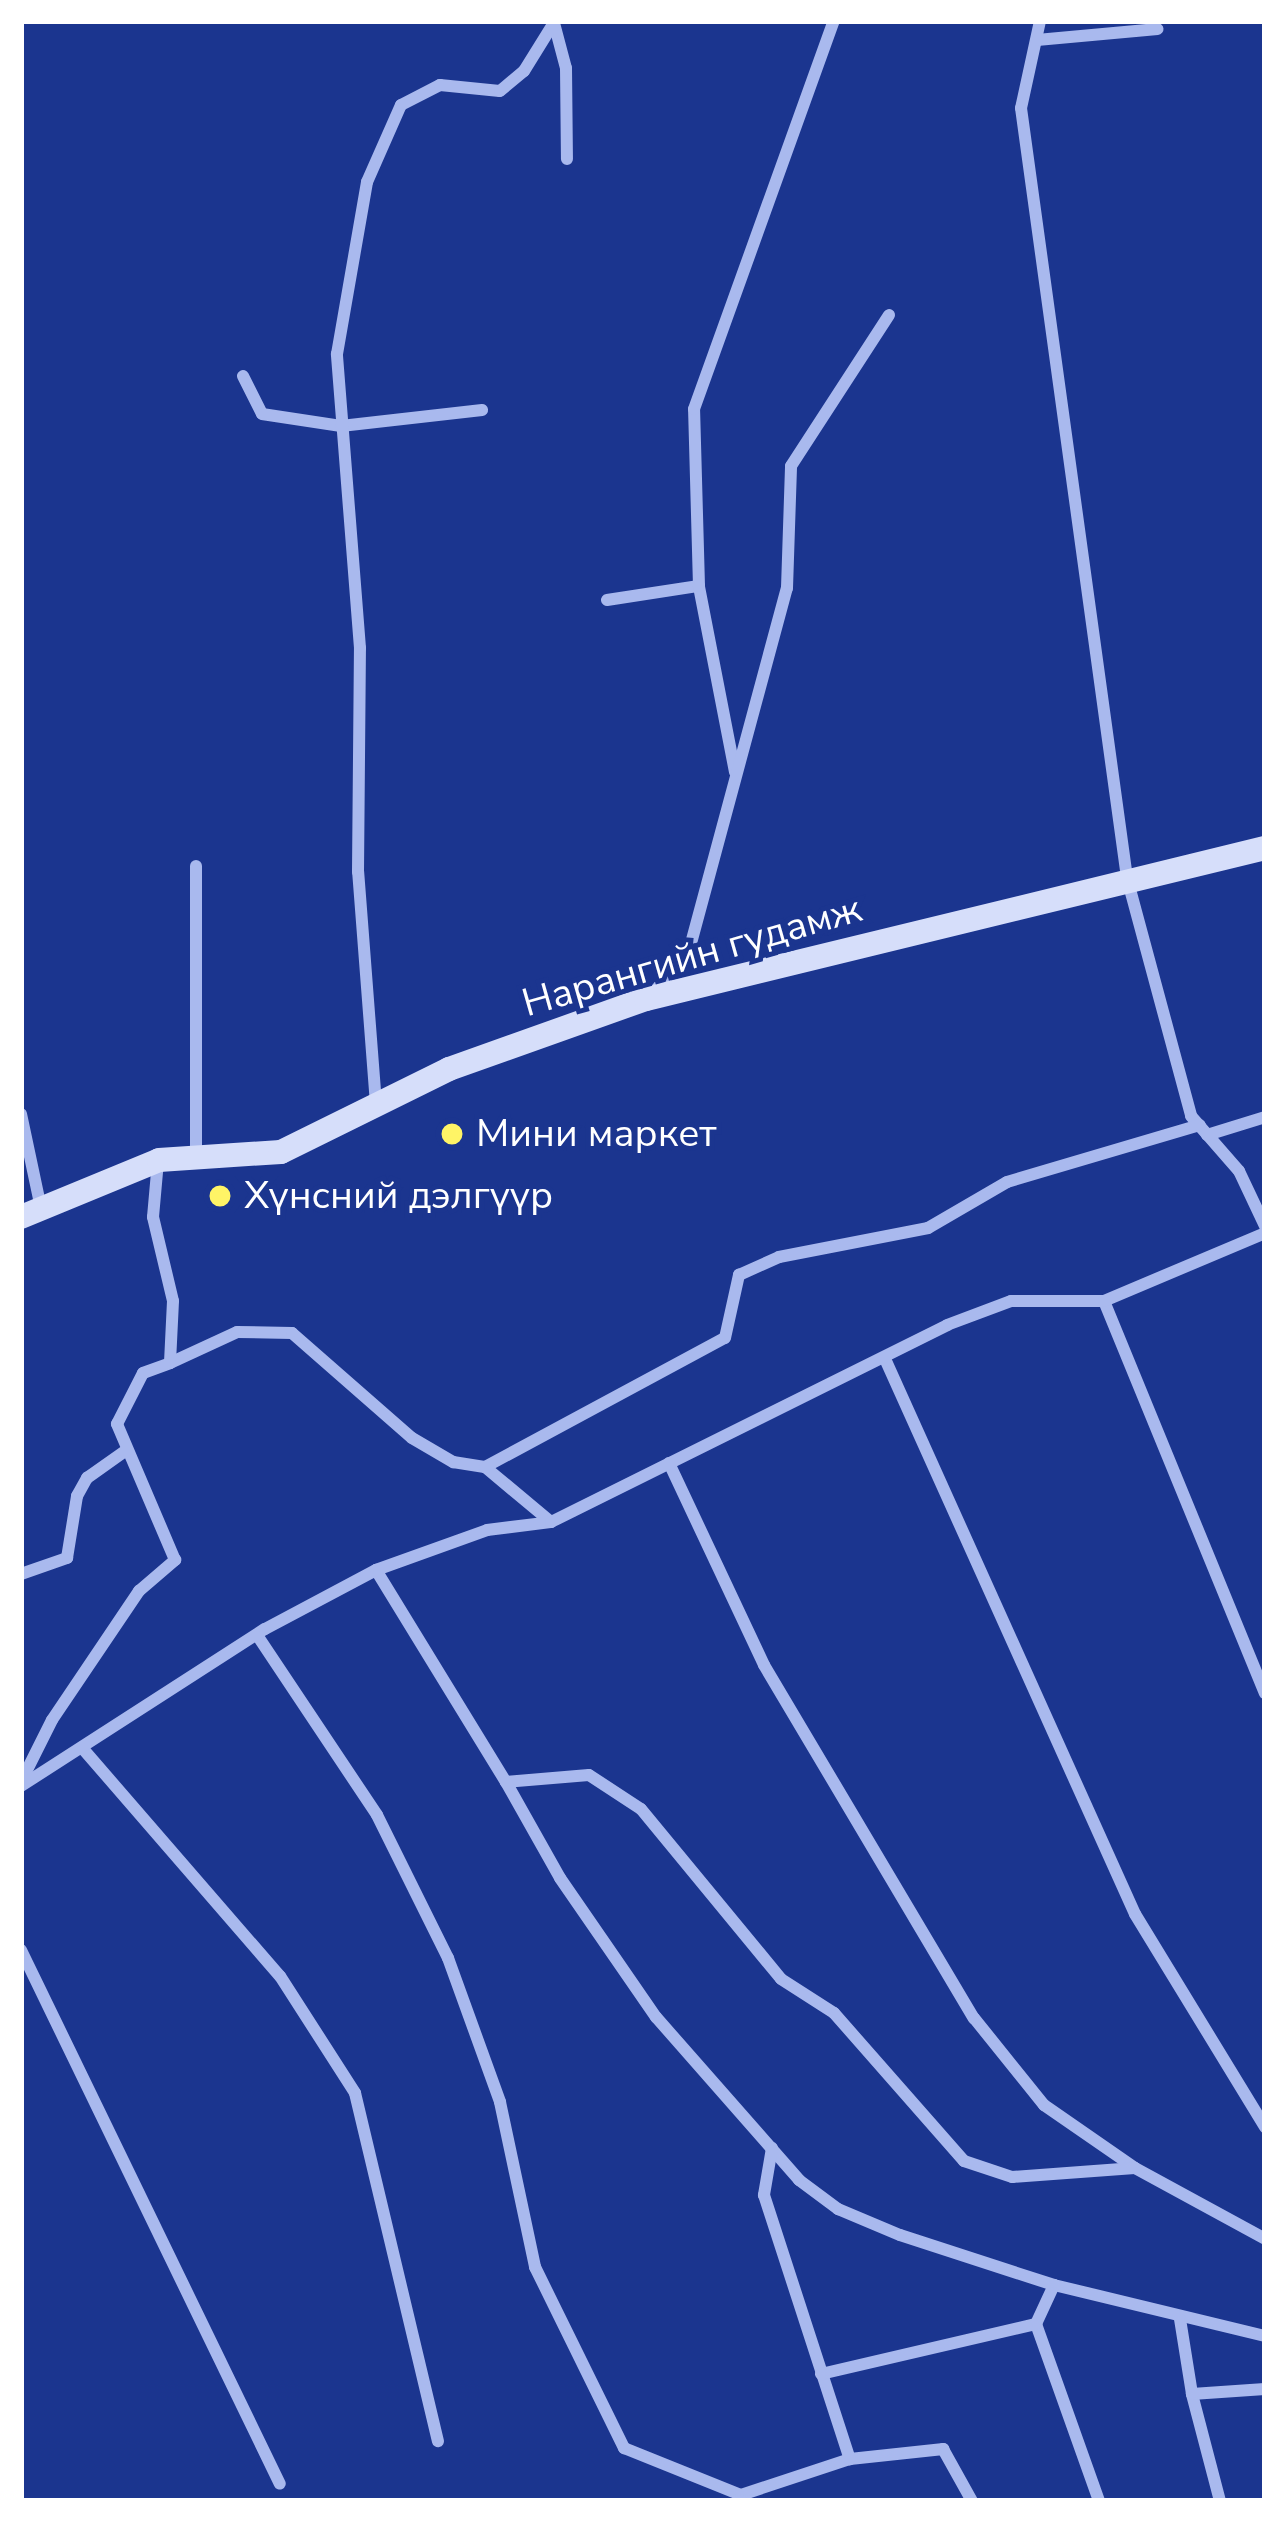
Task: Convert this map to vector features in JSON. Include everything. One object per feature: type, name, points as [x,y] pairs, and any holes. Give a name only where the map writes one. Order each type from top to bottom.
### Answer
[{"type":"main road","name":"Нарангийн гудамж","points":[[31,1212],[159,1160],[281,1152],[376,1112],[449,1069],[646,999],[1265,848]]},
{"type":"street","points":[[735,772],[699,586],[694,409],[834,21]]},
{"type":"street","points":[[21,1784],[84,1750],[257,1635],[376,1570],[487,1530],[551,1522],[886,1360],[947,1324],[1011,1301],[1104,1301],[1265,1229],[1239,1171],[1204,1130],[1127,878],[1021,109],[1040,21]]},
{"type":"street","points":[[555,22],[566,68],[566,159]]},
{"type":"street","points":[[376,1112],[358,872],[360,648],[337,354],[367,182],[401,105],[440,85],[500,91],[524,71],[555,22]]},
{"type":"street","points":[[1037,40],[1159,29]]},
{"type":"street","points":[[646,999],[690,947],[787,588],[791,466],[889,315]]},
{"type":"street","points":[[243,376],[262,414],[341,426],[482,410]]},
{"type":"street","points":[[608,600],[699,586]]},
{"type":"street","points":[[196,866],[196,1160]]},
{"type":"street","points":[[21,1114],[31,1212]]},
{"type":"street","points":[[484,1466],[725,1338],[739,1275],[779,1257],[928,1228],[1007,1182],[1265,1117]]},
{"type":"street","points":[[159,1160],[153,1217],[173,1301],[170,1363]]},
{"type":"street","points":[[1104,1301],[1265,1694]]},
{"type":"street","points":[[21,1784],[52,1720],[139,1591],[175,1560],[117,1424],[129,1391],[143,1373],[237,1332],[292,1333],[412,1438],[453,1462],[484,1466],[551,1522]]},
{"type":"street","points":[[886,1360],[1135,1914],[1265,2127]]},
{"type":"street","points":[[21,1574],[67,1558],[87,1478],[125,1451]]},
{"type":"street","points":[[669,1463],[764,1665],[974,2018],[1044,2105],[1135,2168],[1265,2239]]},
{"type":"street","points":[[376,1570],[560,1878],[656,2017],[772,2148],[838,2209],[1054,2285],[1129,2298],[1180,2319],[1265,2336]]},
{"type":"street","points":[[257,1635],[377,1815],[448,1958],[500,2102],[536,2267],[582,2375],[624,2448],[742,2498],[850,2459],[944,2449],[972,2501]]},
{"type":"street","points":[[84,1750],[280,1976],[355,2093],[438,2441]]},
{"type":"street","points":[[506,1782],[590,1775],[641,1809],[781,1979],[834,2012],[964,2161],[1012,2177],[1135,2168]]},
{"type":"street","points":[[21,1950],[280,2484]]},
{"type":"street","points":[[772,2148],[764,2195],[850,2459]]},
{"type":"street","points":[[1054,2285],[1036,2324],[1099,2501]]},
{"type":"street","points":[[1180,2319],[1192,2394],[1220,2501]]},
{"type":"street","points":[[820,2374],[1036,2324]]},
{"type":"street","points":[[1192,2394],[1265,2389]]},
{"type":"place","name":"Мини маркет","points":[[452,1134]]},
{"type":"place","name":"Хүнсний дэлгүүр","points":[[220,1196]]}]
